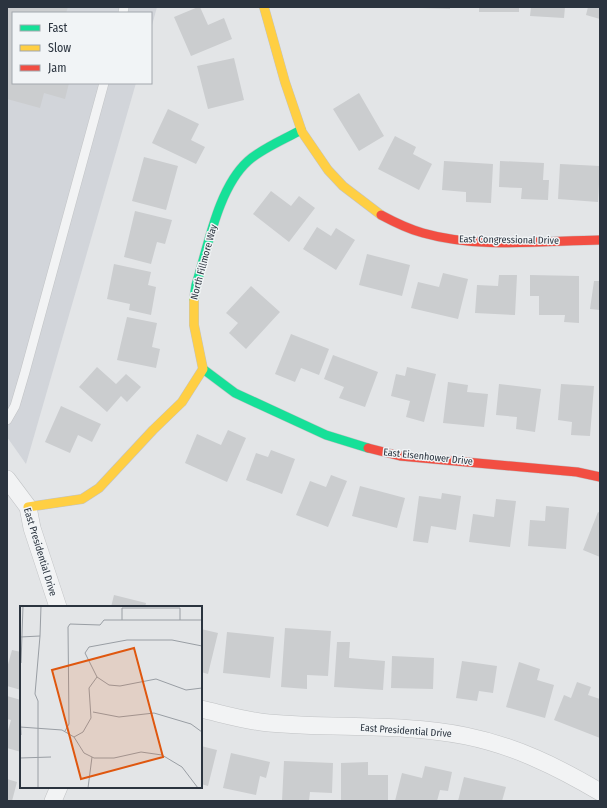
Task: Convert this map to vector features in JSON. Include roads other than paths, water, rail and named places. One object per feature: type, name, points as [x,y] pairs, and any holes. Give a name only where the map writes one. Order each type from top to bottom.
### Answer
[{"type":"street","name":"East Congressional Drive","points":[[264,7],[289,96],[301,130],[314,152],[341,184],[369,207],[390,220],[417,231],[444,238],[475,241],[600,240]]},
{"type":"street","name":"North Fillmore Way","points":[[203,369],[194,325],[193,305],[196,285],[224,191],[235,174],[249,160],[301,130]]},
{"type":"street","name":"East Eisenhower Drive","points":[[203,369],[235,394],[326,435],[379,452],[400,456],[577,472],[600,477]]},
{"type":"street","points":[[28,508],[82,499],[99,488],[153,430],[182,402],[203,369]]},
{"type":"street","name":"East Presidential Drive","points":[[7,479],[28,508],[32,528],[58,606]]},
{"type":"street","name":"East Presidential Drive","points":[[202,709],[269,723],[426,730],[466,736],[524,753],[569,774],[600,792]]},
{"type":"street","points":[[53,801],[59,788]]},
{"type":"lane","points":[[7,420],[15,406],[25,372],[104,84]]}]
